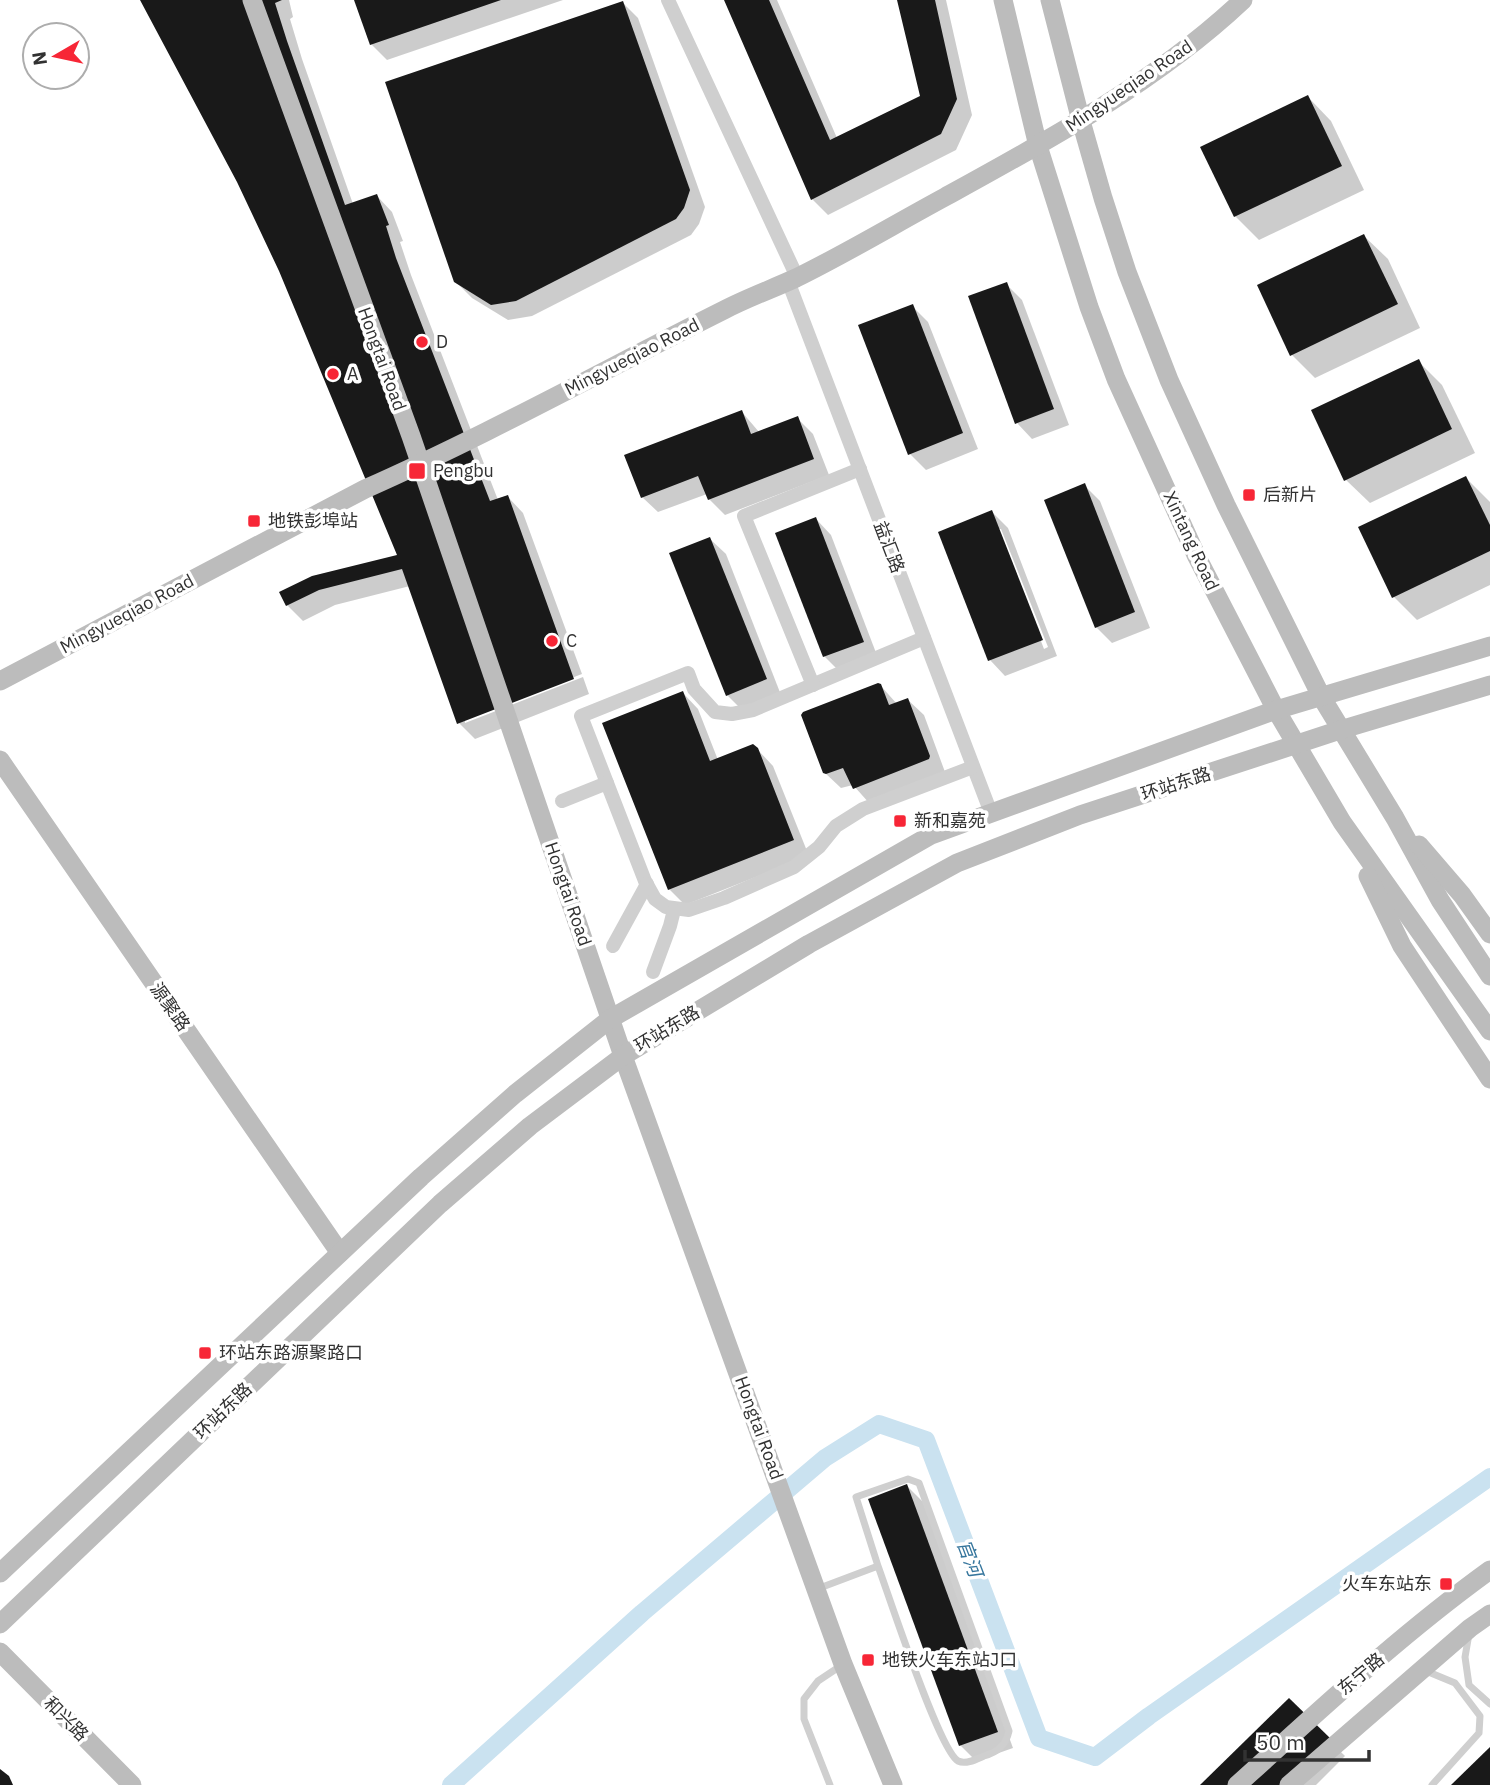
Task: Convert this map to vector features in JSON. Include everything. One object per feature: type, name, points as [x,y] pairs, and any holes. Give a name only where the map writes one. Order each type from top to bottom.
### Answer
[{"type":"main road","name":"Hongtai Road","points":[[252,0],[421,464],[622,1056],[843,1664],[893,1785]]},
{"type":"main road","name":"Xintang Road","points":[[1003,0],[1038,146],[1089,307],[1116,379],[1197,557],[1276,710],[1342,822],[1490,1031]]},
{"type":"main road","points":[[1050,0],[1081,121],[1127,272],[1169,380],[1226,505],[1322,698],[1395,818],[1440,900],[1490,976]]},
{"type":"main road","name":"Mingyueqiao Road","points":[[0,681],[365,489],[421,464],[727,309],[793,279],[1038,146],[1081,121],[1215,27],[1243,0]]},
{"type":"main road","name":"环站东路","points":[[0,1573],[340,1253],[515,1094],[611,1019],[931,835],[1276,710],[1490,646]]},
{"type":"main road","name":"环站东路","points":[[0,1624],[440,1204],[530,1126],[622,1056],[809,944],[957,863],[1080,815],[1340,730],[1490,685]]},
{"type":"main road","name":"源聚路","points":[[0,760],[340,1253]]},
{"type":"main road","points":[[1395,818],[1462,895],[1490,934]]},
{"type":"main road","points":[[1342,822],[1402,946],[1490,1079]]},
{"type":"main road","name":"东宁路","points":[[1237,1785],[1345,1688],[1453,1597],[1490,1570]]},
{"type":"main road","name":"东宁路","points":[[1289,1785],[1470,1628],[1490,1614]]},
{"type":"main road","name":"和兴路","points":[[0,1653],[132,1785]]},
{"type":"street","name":"益汇路","points":[[668,0],[793,279],[860,469],[990,813]]},
{"type":"street","points":[[813,685],[744,516],[860,469]]},
{"type":"street","points":[[924,638],[753,710],[732,714],[715,712],[694,689],[688,673],[581,716],[647,884],[655,898],[674,910],[689,910],[724,898],[794,867],[819,847],[836,826],[863,809],[973,767]]},
{"type":"street","points":[[562,801],[607,783]]},
{"type":"street","points":[[612,946],[647,884]]},
{"type":"street","points":[[653,972],[674,910]]},
{"type":"lane","points":[[908,1479],[919,1483],[1009,1731],[1006,1743],[993,1754],[965,1763],[957,1760],[947,1745],[933,1718],[878,1566],[856,1497],[908,1479]]},
{"type":"lane","points":[[816,1589],[878,1566]]},
{"type":"lane","points":[[1470,1628],[1465,1657],[1469,1685],[1490,1704]]},
{"type":"lane","points":[[830,1785],[804,1719],[804,1699],[818,1681],[843,1664]]},
{"type":"lane","points":[[1422,1670],[1455,1683],[1480,1716],[1479,1733],[1432,1785]]},
{"type":"building","name":"Pengbu","points":[[140,0],[282,0],[275,3],[345,205],[377,194],[389,225],[386,226],[396,258],[490,501],[508,495],[574,679],[457,724],[402,569],[319,590],[286,606],[279,592],[312,576],[397,555],[279,271],[237,182]]},
{"type":"building","points":[[354,0],[501,0],[370,45]]},
{"type":"building","points":[[724,0],[769,0],[830,140],[920,96],[897,0],[935,0],[957,99],[941,134],[811,200]]},
{"type":"building","points":[[623,1],[690,190],[684,208],[676,219],[516,301],[491,305],[454,282],[385,82]]},
{"type":"building","points":[[1308,95],[1342,166],[1234,217],[1200,147]]},
{"type":"building","points":[[1364,234],[1398,304],[1290,356],[1257,285]]},
{"type":"building","points":[[1007,282],[1054,409],[1015,424],[968,296]]},
{"type":"building","points":[[913,304],[963,433],[908,455],[858,325]]},
{"type":"building","points":[[1419,359],[1452,429],[1344,481],[1311,410]]},
{"type":"building","points":[[742,410],[751,434],[798,416],[814,459],[708,500],[698,476],[641,498],[624,455]]},
{"type":"building","points":[[1466,476],[1490,525],[1490,551],[1392,598],[1358,527]]},
{"type":"building","points":[[1085,483],[1135,612],[1095,628],[1044,500]]},
{"type":"building","points":[[992,510],[1043,640],[988,661],[938,532]]},
{"type":"building","points":[[816,517],[864,642],[823,657],[775,533]]},
{"type":"building","points":[[710,537],[767,679],[726,696],[669,553]]},
{"type":"building","points":[[881,684],[889,705],[908,698],[930,756],[929,759],[853,789],[843,768],[823,773],[801,715]]},
{"type":"building","points":[[683,691],[710,761],[753,744],[758,748],[794,840],[668,890],[602,723]]},
{"type":"building","points":[[907,1484],[998,1732],[959,1746],[868,1499]]},
{"type":"building","points":[[1289,1698],[1331,1739],[1285,1785],[1200,1785]]},
{"type":"building","points":[[1490,1747],[1490,1785],[1451,1785]]},
{"type":"building","points":[[0,1769],[9,1776],[13,1785],[0,1785]]},
{"type":"waterway","name":"官河","points":[[451,1785],[642,1613],[825,1458],[879,1424],[926,1440],[1039,1738],[1095,1757],[1149,1716],[1490,1477]]},
{"type":"place","name":"D","points":[[422,342]]},
{"type":"place","name":"A","points":[[333,374]]},
{"type":"place","name":"Pengbu","points":[[417,471]]},
{"type":"place","name":"后新片","points":[[1249,495]]},
{"type":"place","name":"地铁彭埠站","points":[[254,521]]},
{"type":"place","name":"C","points":[[552,641]]},
{"type":"place","name":"新和嘉苑","points":[[900,821]]},
{"type":"place","name":"环站东路源聚路口","points":[[205,1353]]},
{"type":"place","name":"火车东站东","points":[[1446,1584]]},
{"type":"place","name":"地铁火车东站J口","points":[[868,1660]]}]
